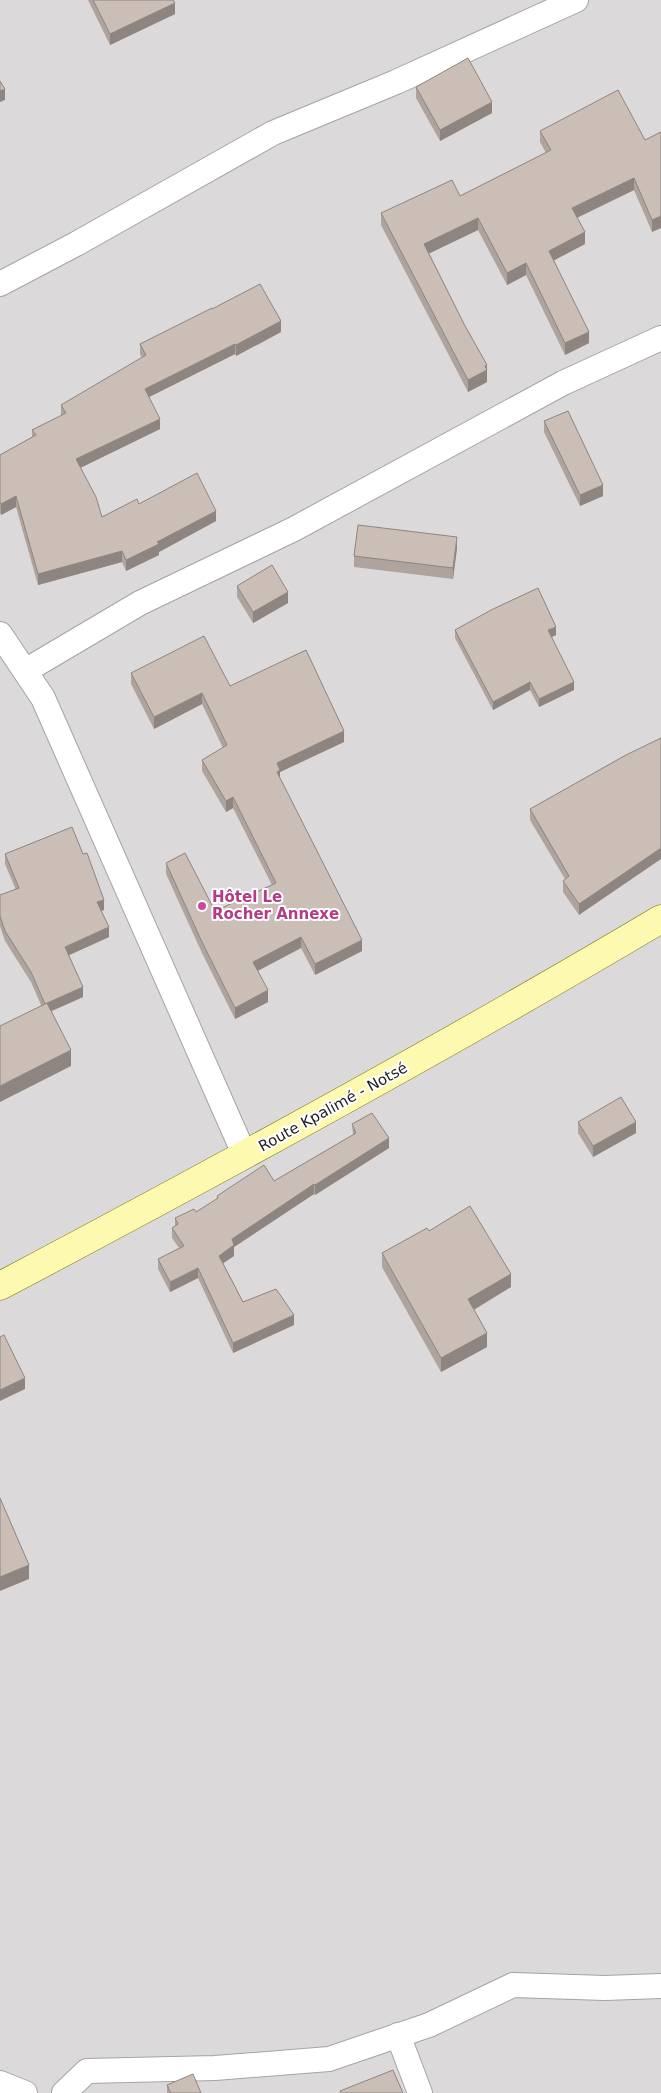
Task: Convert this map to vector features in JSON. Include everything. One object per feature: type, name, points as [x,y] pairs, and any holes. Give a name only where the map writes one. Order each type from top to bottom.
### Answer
[{"type":"main road","name":"Route Kpalimé - Notsé","points":[[0,1286],[245,1156],[588,963],[661,919]]},
{"type":"street","points":[[0,284],[76,244],[272,133],[396,82],[576,0]]},
{"type":"street","points":[[25,671],[140,603],[294,529],[563,383],[661,338]]},
{"type":"street","points":[[0,634],[43,698],[245,1156]]},
{"type":"street","points":[[64,2093],[87,2071],[215,2068],[329,2059],[429,2026],[514,1985],[605,1988],[661,1986]]},
{"type":"street","points":[[398,2036],[420,2093]]},
{"type":"street","points":[[0,2084],[25,2093]]},
{"type":"shaded area","points":[[0,0],[661,0],[661,2093],[0,2093]]},
{"type":"building","points":[[93,0],[173,0],[175,3],[110,34]]},
{"type":"building","points":[[468,58],[492,102],[440,130],[416,87]]},
{"type":"building","points":[[0,81],[5,89],[0,91]]},
{"type":"building","points":[[618,90],[645,140],[661,132],[661,216],[652,220],[634,178],[572,208],[585,232],[549,251],[589,332],[565,343],[526,263],[507,273],[478,218],[424,244],[487,365],[485,366],[487,370],[468,380],[381,213],[452,180],[460,196],[551,150],[540,131]]},
{"type":"building","points":[[260,284],[281,321],[145,389],[160,419],[76,459],[96,497],[102,517],[137,499],[139,504],[197,473],[216,511],[157,542],[159,544],[126,560],[122,551],[38,574],[16,496],[1,504],[0,502],[0,455],[36,435],[32,430],[66,413],[61,405],[146,355],[140,344]]},
{"type":"building","points":[[568,411],[603,485],[580,495],[544,421]]},
{"type":"building","points":[[358,525],[457,537],[453,568],[354,556]]},
{"type":"building","points":[[272,565],[288,592],[253,612],[237,586]]},
{"type":"building","points":[[538,588],[556,627],[548,630],[574,682],[539,699],[530,682],[493,702],[455,630],[491,610]]},
{"type":"building","points":[[204,636],[230,686],[306,650],[344,731],[277,763],[280,770],[277,772],[362,940],[315,964],[301,937],[253,962],[268,990],[235,1008],[166,863],[185,853],[215,911],[276,883],[233,797],[226,801],[202,760],[227,745],[202,693],[154,717],[131,673]]},
{"type":"building","points":[[661,738],[661,848],[579,904],[563,881],[569,876],[530,809],[626,755]]},
{"type":"building","points":[[72,827],[83,854],[87,853],[104,900],[97,902],[109,927],[65,947],[83,987],[45,1004],[31,972],[5,931],[0,916],[0,895],[19,888],[5,854]]},
{"type":"building","points":[[47,1003],[71,1050],[0,1086],[0,1026]]},
{"type":"building","points":[[621,1097],[636,1122],[593,1146],[578,1122]]},
{"type":"building","points":[[372,1113],[389,1138],[314,1184],[232,1239],[234,1245],[219,1256],[243,1302],[276,1289],[294,1315],[233,1343],[198,1268],[170,1282],[158,1259],[184,1246],[172,1228],[178,1224],[175,1218],[194,1209],[196,1212],[264,1165],[274,1181],[356,1133],[352,1124]]},
{"type":"building","points":[[470,1206],[511,1274],[468,1299],[487,1333],[441,1358],[382,1253],[427,1228],[429,1231]]},
{"type":"building","points":[[4,1335],[25,1378],[0,1390],[0,1337]]},
{"type":"building","points":[[0,1498],[29,1565],[0,1577]]},
{"type":"building","points":[[393,2070],[403,2093],[341,2093],[340,2091]]},
{"type":"building","points":[[193,2074],[201,2093],[171,2093],[167,2085]]},
{"type":"place","name":"Hôtel Le Rocher Annexe","points":[[202,906]]}]
